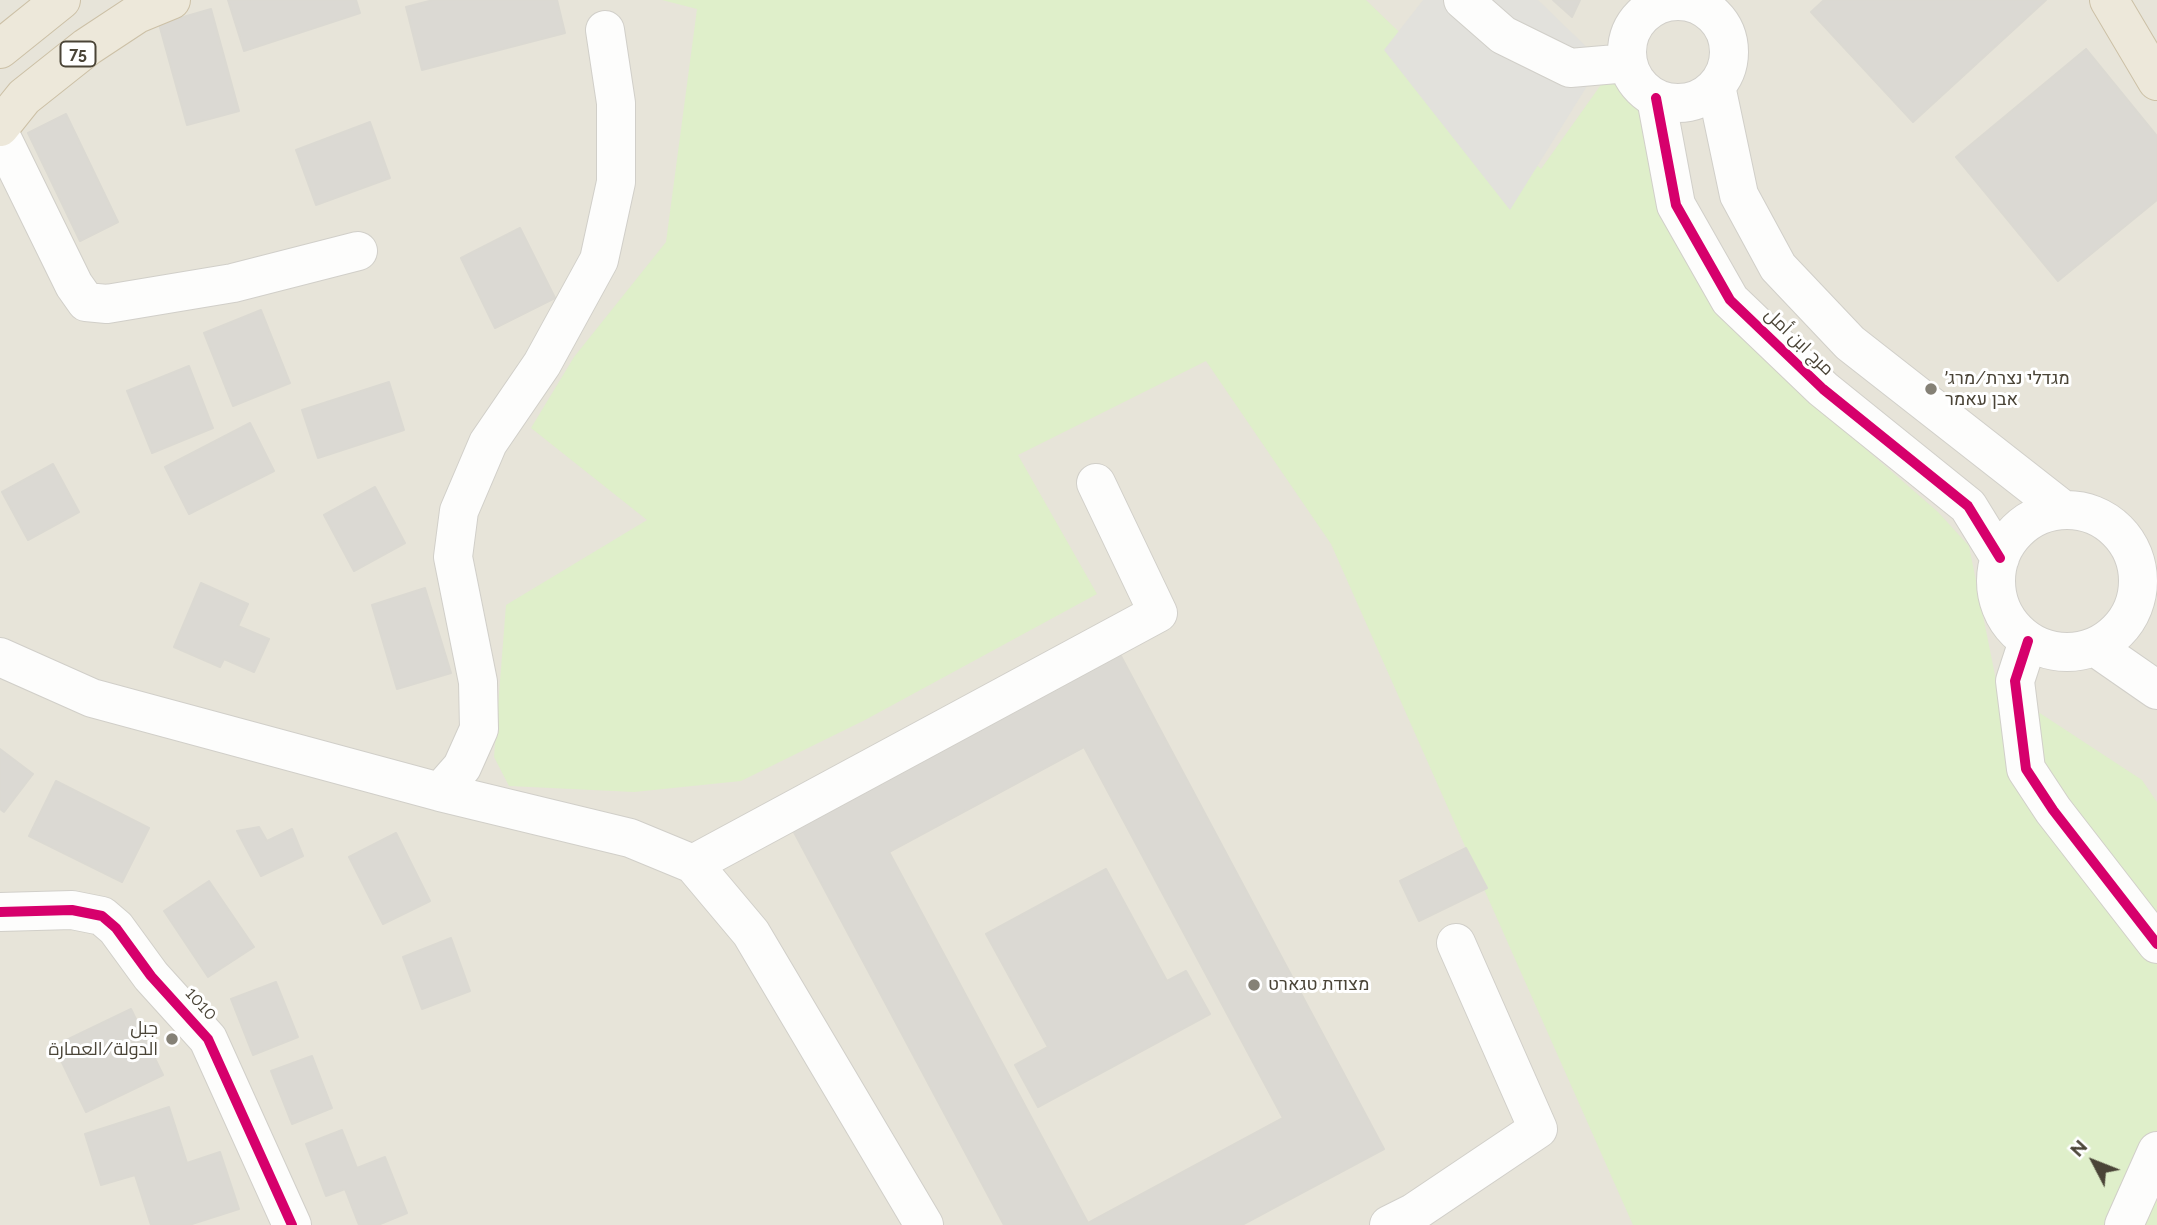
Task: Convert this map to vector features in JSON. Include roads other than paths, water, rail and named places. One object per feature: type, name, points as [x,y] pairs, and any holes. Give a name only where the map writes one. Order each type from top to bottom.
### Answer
[{"type":"highway","points":[[0,48],[61,0]]},
{"type":"highway","name":"75","points":[[0,127],[24,97],[87,47],[137,14],[171,0]]},
{"type":"highway","points":[[2109,0],[2157,81]]},
{"type":"street","points":[[1463,0],[1503,36],[1570,68],[1629,63]]},
{"type":"street","points":[[1683,1],[1713,8],[1724,29],[1729,45],[1729,61],[1716,86],[1699,99],[1667,103],[1639,86],[1630,71],[1626,54],[1629,37],[1650,5],[1683,1]]},
{"type":"street","points":[[440,792],[462,767],[479,729],[478,682],[453,557],[458,511],[488,443],[542,364],[599,260],[602,247],[616,182],[616,103],[605,30]]},
{"type":"street","name":"مرج ابن أمل","points":[[1716,86],[1739,195],[1779,267],[1850,342],[2062,509]]},
{"type":"street","name":"مرج ابن أمل","points":[[1656,98],[1676,205],[1730,300],[1823,389],[1968,506],[2000,558]]},
{"type":"street","points":[[0,134],[74,285],[86,302],[107,304],[233,283],[358,251]]},
{"type":"street","points":[[692,864],[1158,613],[1096,483]]},
{"type":"street","points":[[2062,509],[2080,510],[2101,517],[2119,531],[2132,549],[2148,593],[2138,594],[2130,617],[2114,636],[2095,647],[2067,653],[2043,649],[2028,641],[2005,618],[1997,595],[1996,570],[2003,548],[2017,530],[2035,517],[2062,509]]},
{"type":"street","points":[[2028,641],[2015,681],[2026,769],[2053,810],[2157,944]]},
{"type":"street","points":[[2095,647],[2157,690]]},
{"type":"street","points":[[0,657],[92,698],[440,792],[630,838],[692,864],[751,933],[924,1225]]},
{"type":"street","name":"1010","points":[[0,912],[72,910],[102,916],[116,928],[151,976],[208,1039],[292,1225]]},
{"type":"street","points":[[1389,1225],[1413,1213],[1538,1129],[1456,943]]},
{"type":"street","points":[[2124,1225],[2157,1151]]},
{"type":"place","name":"מגדלי נצרת/מרג׳ אבן עאמר","points":[[1931,389]]},
{"type":"place","name":"מצודת טגארט","points":[[1254,985]]},
{"type":"place","name":"جبل الدولة/العمارة","points":[[172,1039]]}]
